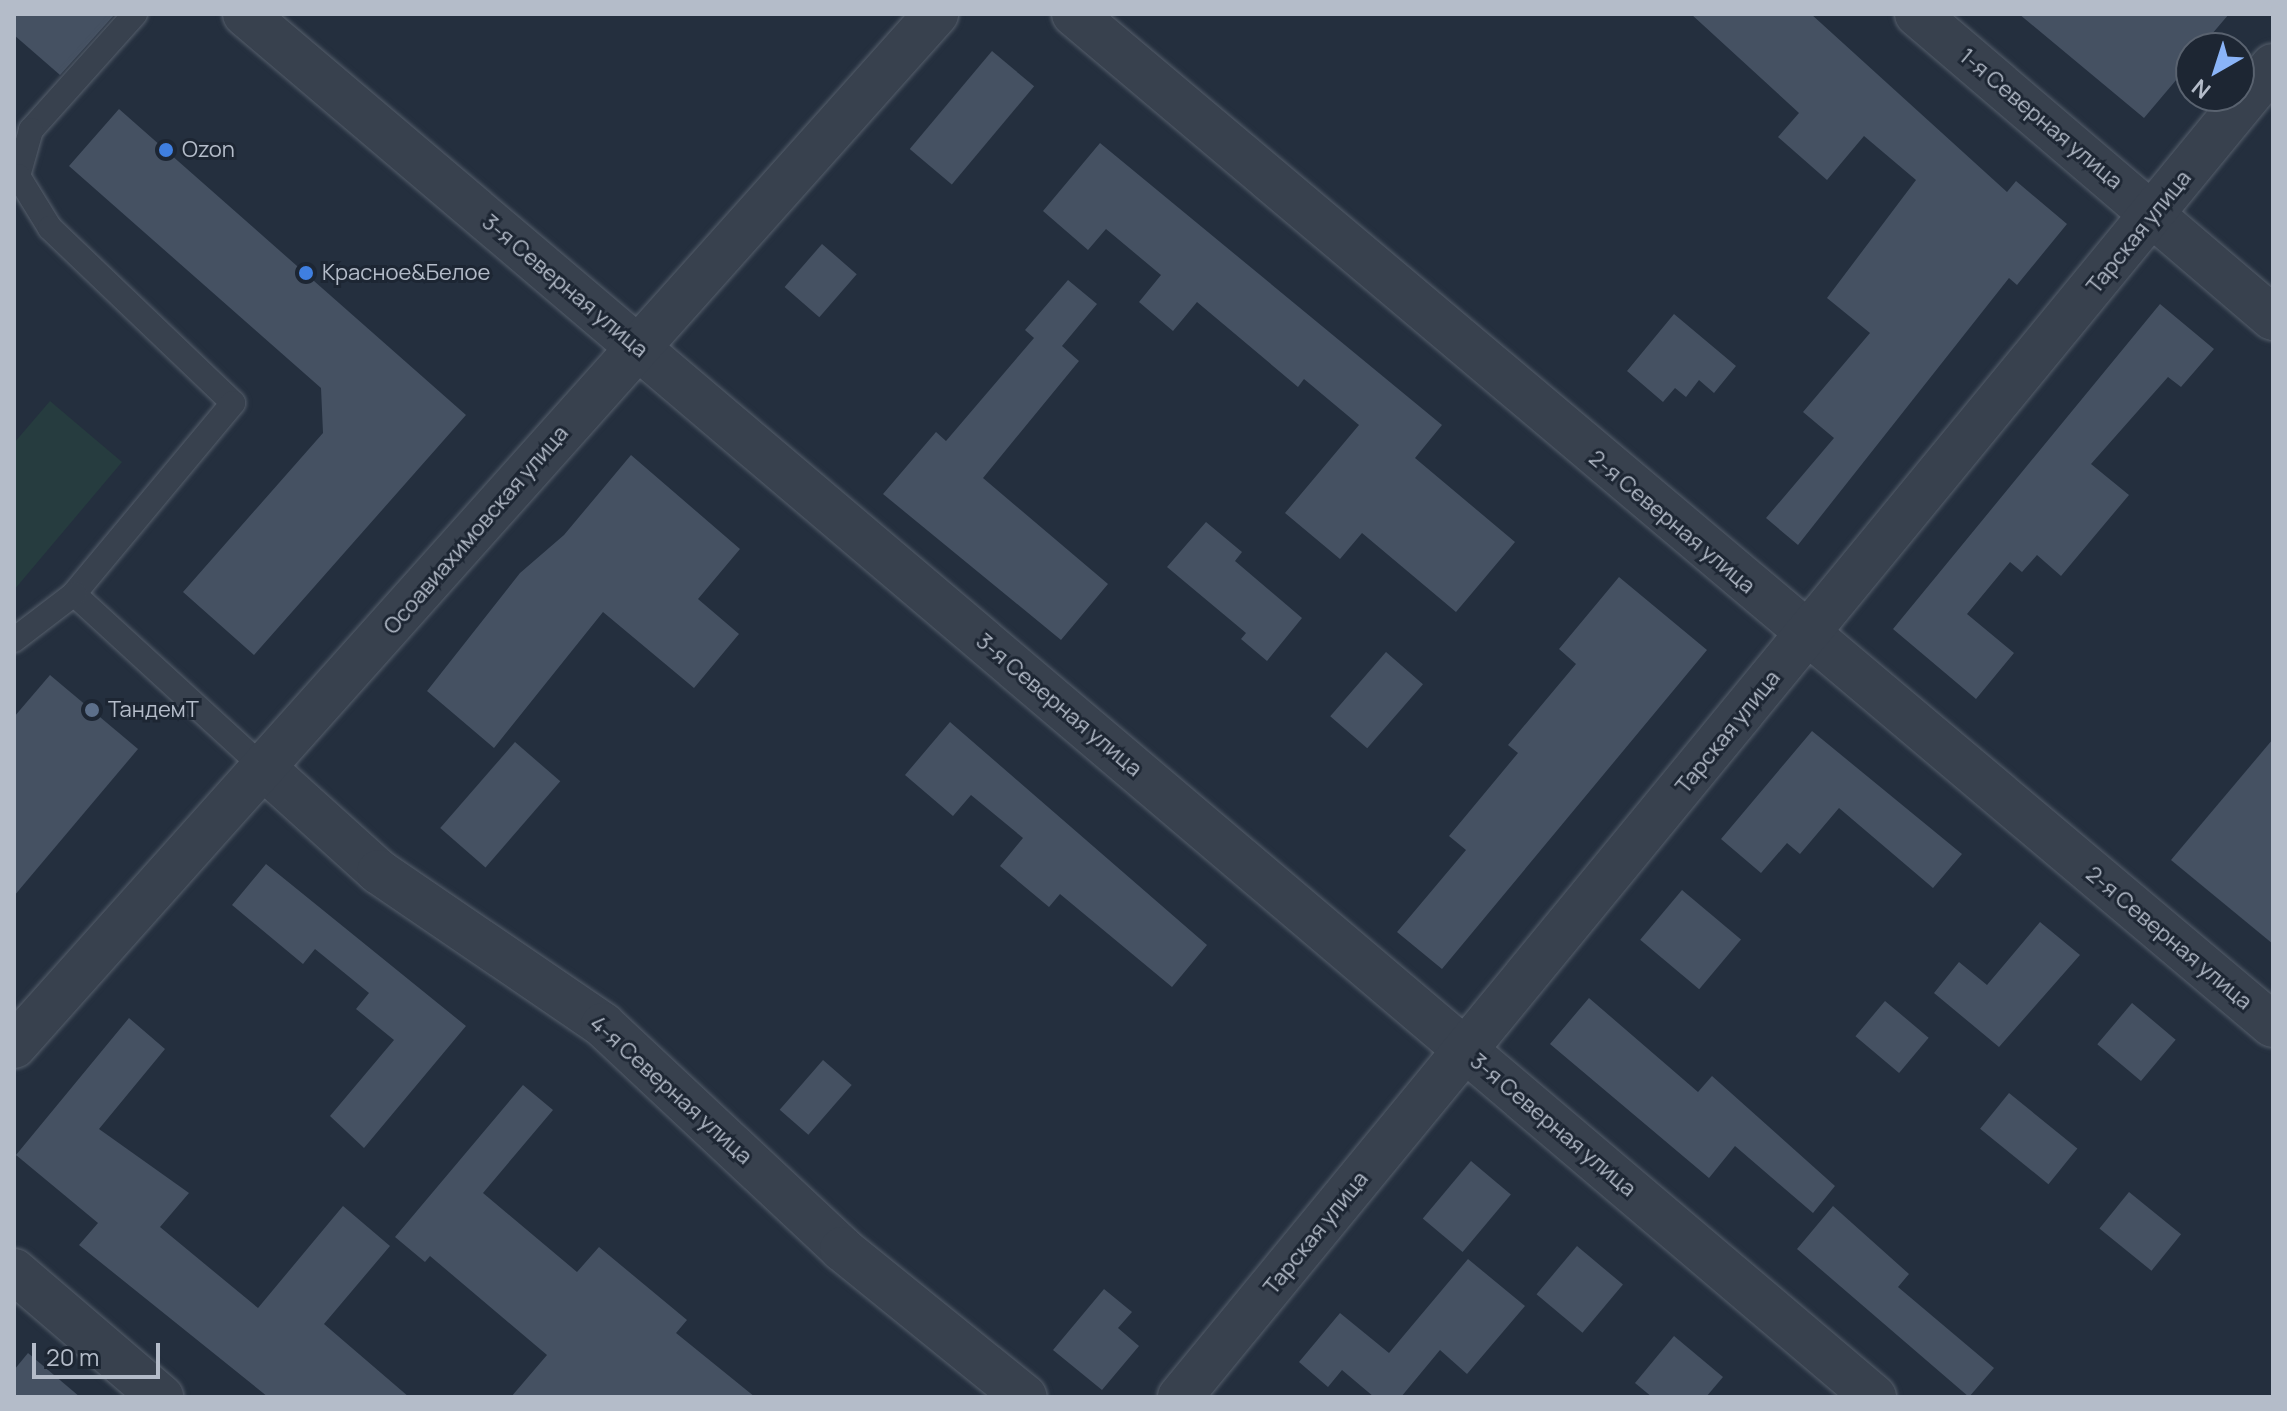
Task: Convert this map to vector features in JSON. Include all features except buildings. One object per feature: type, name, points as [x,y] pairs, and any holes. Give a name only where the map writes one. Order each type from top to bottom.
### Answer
[{"type":"street","name":"3-я Северная улица","points":[[245,14],[1874,1397]]},
{"type":"street","name":"Осоавиахимовская улица","points":[[14,1046],[266,770],[936,14]]},
{"type":"street","name":"2-я Северная улица","points":[[1074,14],[1807,636],[2273,1025]]},
{"type":"street","name":"1-я Северная улица","points":[[1917,14],[2273,318]]},
{"type":"street","name":"Тарская улица","points":[[1180,1397],[2154,215],[2273,66]]},
{"type":"street","name":"4-я Северная улица","points":[[266,770],[379,872],[603,1025],[842,1249],[1025,1397]]},
{"type":"street","points":[[14,1271],[161,1397]]},
{"type":"lane","points":[[14,640],[74,594],[233,403],[50,228],[18,176],[31,130],[135,14]]},
{"type":"lane","points":[[74,594],[266,770]]},
{"type":"green space","points":[[50,401],[122,462],[14,590],[14,443]]},
{"type":"place","name":"Ozon","points":[[166,150]]},
{"type":"place","name":"Красное&Белое","points":[[306,273]]},
{"type":"place","name":"ТандемТ","points":[[92,710]]}]
